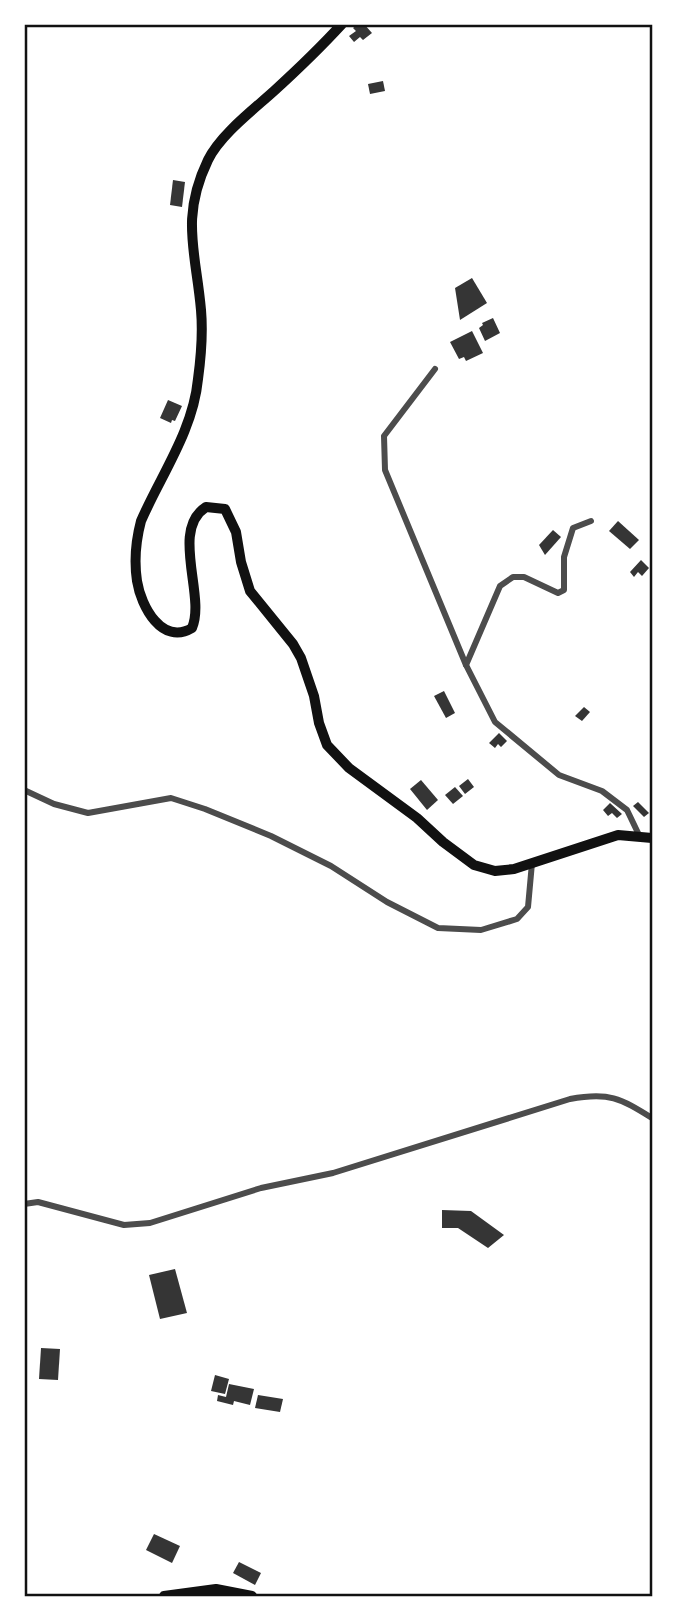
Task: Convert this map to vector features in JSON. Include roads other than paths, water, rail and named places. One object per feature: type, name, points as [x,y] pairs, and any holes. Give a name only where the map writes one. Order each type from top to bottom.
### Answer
[{"type":"main road","points":[[342,24],[309,59],[216,146],[200,178],[193,199],[191,223],[191,248],[201,314],[198,380],[193,412],[141,521],[136,549],[139,590],[151,615],[165,630],[177,634],[192,628],[195,617],[191,569],[192,526],[203,509],[213,506],[225,509],[236,532],[250,591],[293,644],[301,658],[327,745],[349,768],[474,865],[486,870],[504,871],[610,837],[639,835],[653,838]]},
{"type":"main road","points":[[164,1597],[216,1589],[252,1597]]},
{"type":"street","points":[[435,369],[384,436],[385,470],[466,666],[495,722],[559,775],[602,791],[627,810],[639,835]]},
{"type":"street","points":[[466,666],[500,586],[513,577],[524,577],[558,593],[564,590],[564,558],[573,528],[591,521]]},
{"type":"street","points":[[24,790],[54,804],[88,813],[171,798],[205,809],[271,836],[331,866],[387,902],[438,928],[481,930],[517,919],[528,907],[532,863]]},
{"type":"street","points":[[24,1204],[38,1202],[124,1225],[150,1223],[261,1188],[332,1173],[570,1099],[593,1095],[608,1096],[625,1101],[653,1118]]}]
